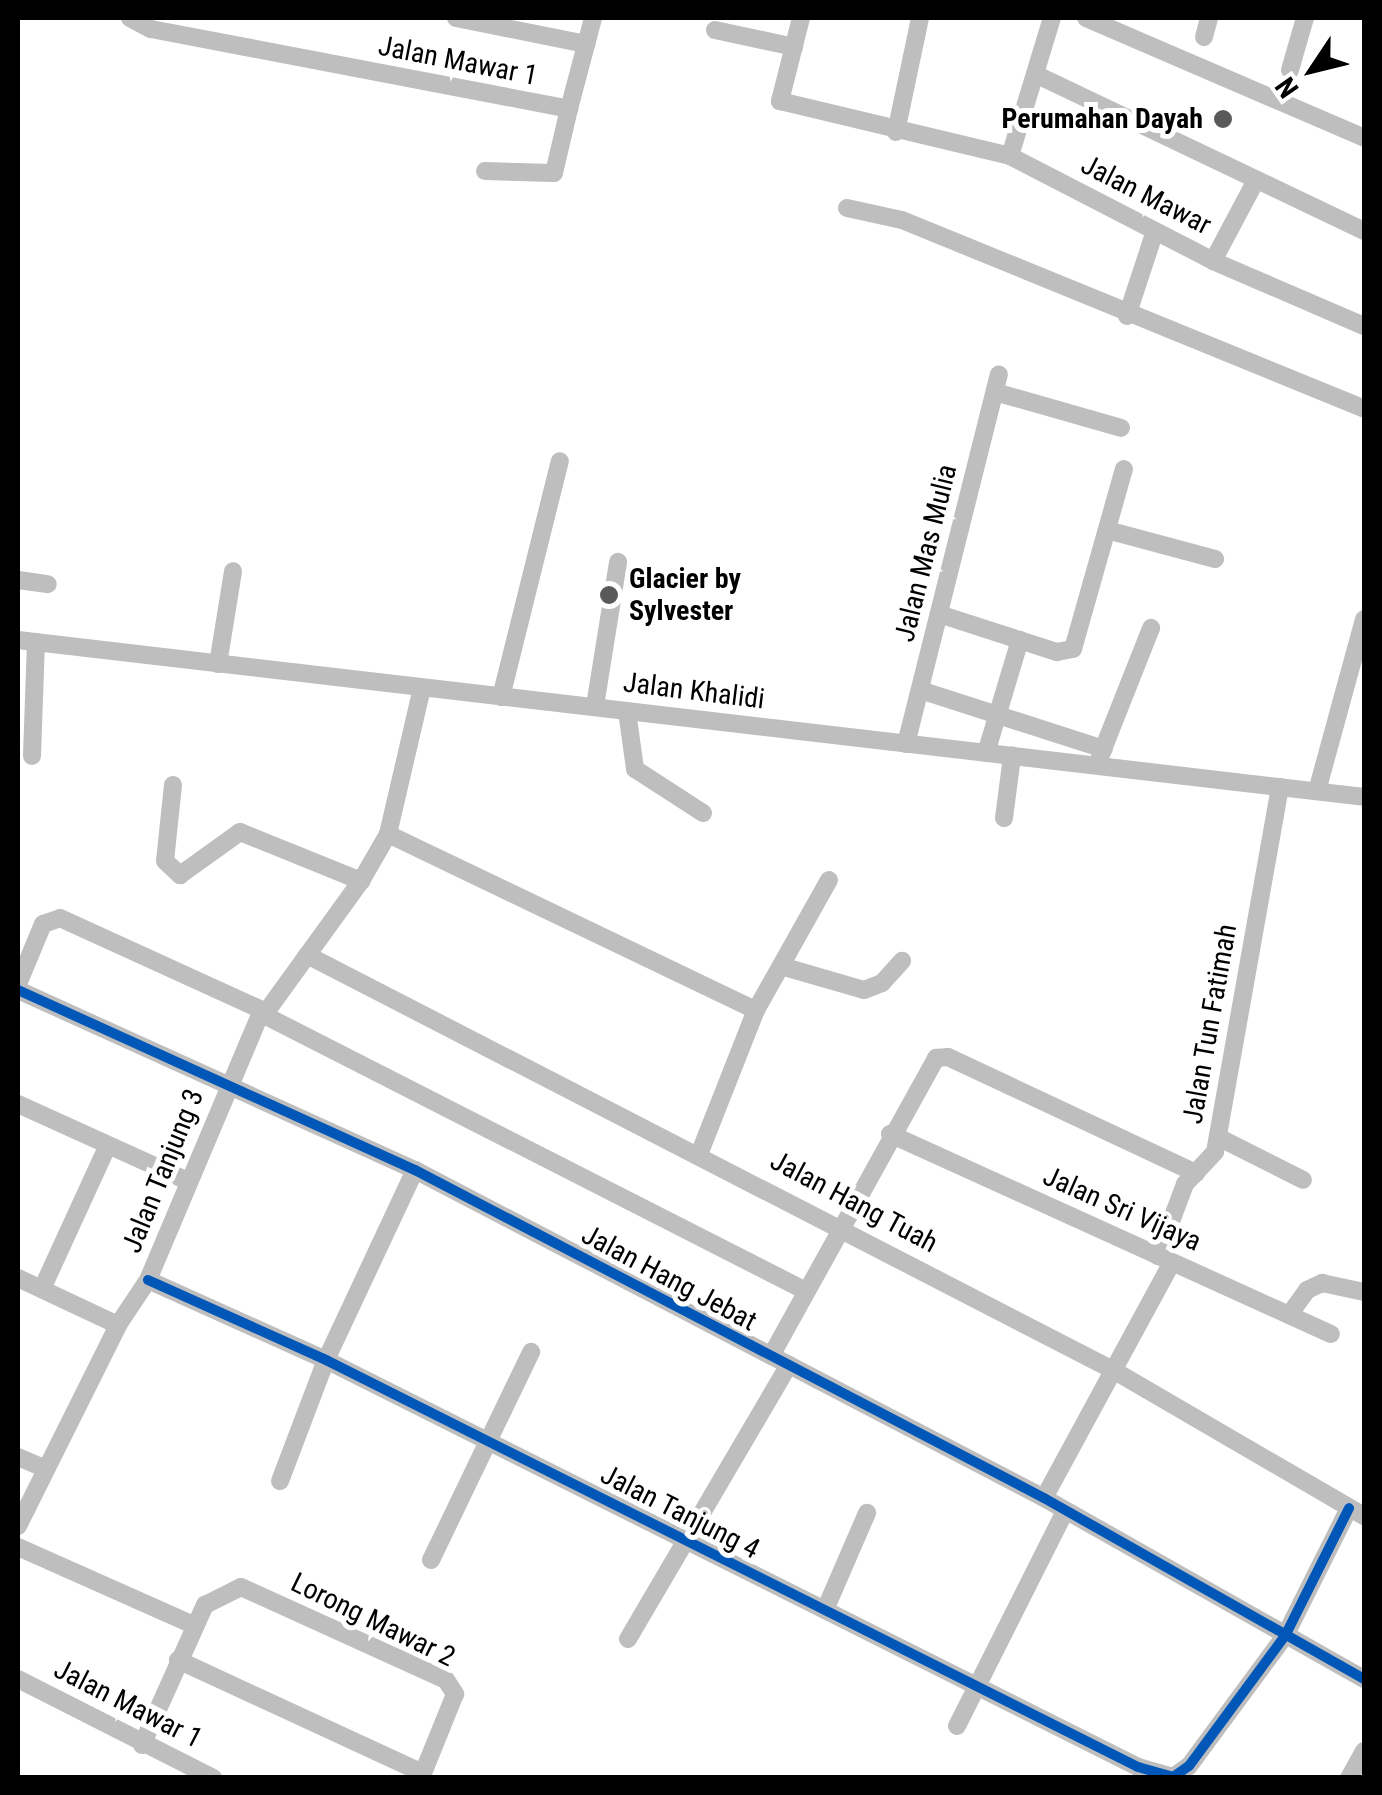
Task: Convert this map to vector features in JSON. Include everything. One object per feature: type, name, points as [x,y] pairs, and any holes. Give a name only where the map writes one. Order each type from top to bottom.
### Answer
[{"type":"street","name":"Jalan Mawar 1","points":[[130,18],[152,29],[570,109],[593,18]]},
{"type":"street","points":[[456,18],[586,44]]},
{"type":"street","points":[[715,30],[794,47],[801,18]]},
{"type":"street","points":[[896,132],[920,18]]},
{"type":"street","points":[[1010,156],[1052,18]]},
{"type":"street","points":[[1086,18],[1364,138]]},
{"type":"street","points":[[1204,38],[1209,18]]},
{"type":"street","points":[[1290,70],[1304,18]]},
{"type":"street","name":"Jalan Mawar","points":[[794,47],[780,101],[896,132],[1010,156],[1213,261],[1364,326]]},
{"type":"street","points":[[1036,74],[1364,231]]},
{"type":"street","points":[[485,171],[554,173],[570,109]]},
{"type":"street","points":[[1213,261],[1256,180]]},
{"type":"street","points":[[848,208],[902,220],[1127,316],[1364,409]]},
{"type":"street","points":[[1127,316],[1155,231]]},
{"type":"street","name":"Jalan Mas Mulia","points":[[906,744],[997,383],[1121,428]]},
{"type":"street","points":[[501,697],[560,461]]},
{"type":"street","points":[[939,614],[1064,654],[1073,649],[1124,469]]},
{"type":"street","points":[[1107,530],[1215,559]]},
{"type":"street","points":[[595,706],[618,562]]},
{"type":"street","points":[[218,664],[232,571]]},
{"type":"street","points":[[18,580],[48,584]]},
{"type":"street","points":[[1317,792],[1364,619]]},
{"type":"street","points":[[920,690],[1060,736],[1100,758],[1152,628]]},
{"type":"street","points":[[986,753],[1020,640]]},
{"type":"street","points":[[27,641],[32,756]]},
{"type":"street","name":"Jalan Khalidi","points":[[27,641],[1053,763],[1100,758],[1364,797]]},
{"type":"street","name":"Jalan Tanjung 3","points":[[18,1526],[118,1325],[148,1280],[263,1012],[361,881],[388,834],[422,688]]},
{"type":"street","points":[[626,711],[635,769],[703,813]]},
{"type":"street","points":[[1053,763],[1060,736]]},
{"type":"street","points":[[1004,818],[1012,756]]},
{"type":"street","points":[[173,785],[165,861],[180,875],[240,832],[361,881]]},
{"type":"street","name":"Jalan Tun Fatimah","points":[[1044,1498],[1113,1370],[1165,1259],[1196,1173],[1216,1152],[1280,786]]},
{"type":"street","points":[[388,834],[756,1010]]},
{"type":"street","points":[[700,1152],[756,1010],[829,880]]},
{"type":"street","points":[[18,987],[43,924],[60,918],[263,1012],[806,1290]]},
{"type":"street","name":"Jalan Hang Tuah","points":[[307,955],[700,1152],[1113,1370],[1357,1512]]},
{"type":"street","points":[[781,966],[864,990],[882,982],[902,961]]},
{"type":"street","name":"Jalan Hang Jebat","points":[[18,987],[415,1170],[1044,1498],[1064,1513],[1364,1679]]},
{"type":"street","points":[[771,1356],[929,1063],[948,1057],[1196,1173]]},
{"type":"street","points":[[19,1109],[188,1181]]},
{"type":"street","name":"Jalan Sri Vijaya","points":[[890,1134],[1331,1334]]},
{"type":"street","points":[[1218,1137],[1303,1180]]},
{"type":"street","points":[[42,1289],[107,1146]]},
{"type":"street","points":[[280,1481],[326,1360],[415,1170]]},
{"type":"street","points":[[18,1278],[118,1325]]},
{"type":"street","name":"Jalan Tanjung 4","points":[[148,1280],[326,1360],[1138,1767],[1172,1777],[1189,1766],[1285,1636]]},
{"type":"street","points":[[1290,1315],[1307,1290],[1322,1283],[1364,1292]]},
{"type":"street","points":[[431,1560],[531,1352]]},
{"type":"street","points":[[628,1640],[684,1538],[789,1365]]},
{"type":"street","points":[[18,1456],[44,1468]]},
{"type":"street","points":[[1285,1636],[1357,1512]]},
{"type":"street","points":[[825,1610],[867,1513]]},
{"type":"street","points":[[957,1726],[1064,1513]]},
{"type":"street","points":[[18,1547],[193,1626]]},
{"type":"street","name":"Lorong Mawar 2","points":[[142,1745],[193,1626],[220,1592],[242,1587],[446,1680],[455,1694],[422,1776]]},
{"type":"street","points":[[178,1660],[422,1776]]},
{"type":"street","name":"Jalan Mawar 1","points":[[18,1679],[142,1745],[214,1778]]},
{"type":"street","points":[[1350,1778],[1364,1751]]},
{"type":"cycle path","points":[[18,990],[415,1170],[1044,1498],[1364,1679]]},
{"type":"cycle path","points":[[148,1280],[326,1360],[1138,1767],[1173,1777],[1189,1766],[1285,1636],[1349,1508]]},
{"type":"place","name":"Perumahan Dayah","points":[[1223,119]]},
{"type":"place","name":"Glacier by Sylvester","points":[[609,595]]}]
